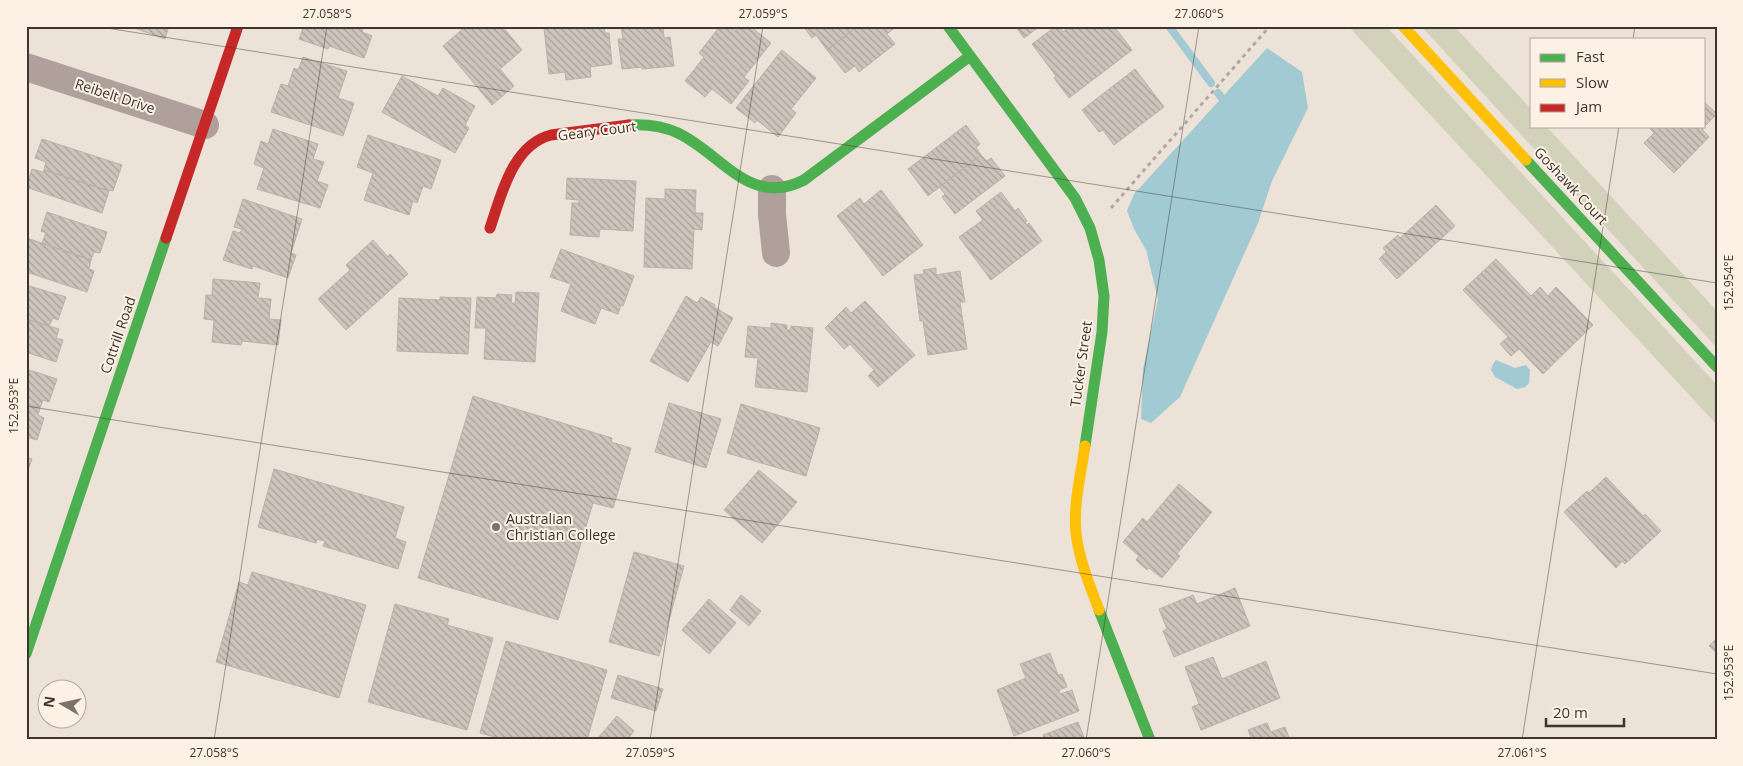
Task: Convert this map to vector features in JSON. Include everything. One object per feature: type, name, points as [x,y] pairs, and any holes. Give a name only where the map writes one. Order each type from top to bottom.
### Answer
[{"type":"street","name":"Cottrill Road","points":[[26,654],[238,26]]},
{"type":"street","name":"Tucker Street","points":[[948,26],[1075,198],[1090,228],[1099,260],[1104,296],[1102,332],[1077,502],[1076,534],[1084,571],[1150,740]]},
{"type":"street","name":"Goshawk Court","points":[[1403,26],[1717,367]]},
{"type":"street","name":"Geary Court","points":[[490,228],[512,169],[525,152],[543,137],[625,125],[653,125],[677,132],[694,141],[750,183],[772,189],[787,188],[804,180],[970,56]]},
{"type":"street","name":"Reibelt Drive","points":[[26,67],[205,125]]},
{"type":"street","points":[[772,189],[772,214],[776,253]]},
{"type":"path","points":[[1090,228],[1117,202],[1270,26]]},
{"type":"green space","points":[[1348,26],[1386,26],[1717,385],[1717,425]]},
{"type":"green space","points":[[1421,26],[1454,26],[1530,108],[1530,128],[1548,128],[1717,311],[1717,348]]},
{"type":"water","points":[[1267,48],[1302,72],[1308,108],[1272,181],[1258,223],[1180,397],[1151,423],[1141,419],[1143,369],[1158,299],[1146,250],[1134,229],[1127,211],[1134,194]]},
{"type":"water","points":[[1496,360],[1515,368],[1526,365],[1530,370],[1529,383],[1525,387],[1517,389],[1495,377],[1491,370]]},
{"type":"building","points":[[129,26],[169,26],[165,39]]},
{"type":"building","points":[[304,26],[364,26],[362,32],[372,36],[364,58],[329,46],[328,49],[299,39]]},
{"type":"building","points":[[466,26],[502,26],[522,50],[500,69],[514,86],[492,105],[443,46]]},
{"type":"building","points":[[558,26],[604,26],[605,33],[609,33],[612,64],[590,67],[591,77],[566,80],[565,72],[549,74],[544,28]]},
{"type":"building","points":[[621,26],[663,26],[664,38],[670,37],[674,66],[622,69],[618,39],[623,39]]},
{"type":"building","points":[[720,26],[729,26],[735,31],[739,26],[750,26],[771,43],[744,77],[749,81],[731,104],[712,89],[705,97],[685,81],[704,57],[699,53]]},
{"type":"building","points":[[803,26],[858,26],[827,50],[816,35],[812,38]]},
{"type":"building","points":[[858,26],[897,26],[887,34],[895,44],[859,72],[855,66],[845,73],[827,50]]},
{"type":"building","points":[[1015,26],[1040,26],[1024,38]]},
{"type":"building","points":[[1056,26],[1059,26],[1063,32],[1070,26],[1114,26],[1132,50],[1069,98],[1054,78],[1056,76],[1032,44]]},
{"type":"building","points":[[782,50],[816,78],[791,109],[796,113],[778,137],[757,120],[755,123],[736,108]]},
{"type":"building","points":[[303,57],[347,71],[338,98],[354,103],[343,136],[271,112],[281,84],[288,86],[294,68],[298,70]]},
{"type":"building","points":[[1135,69],[1164,107],[1114,145],[1103,130],[1099,132],[1082,110]]},
{"type":"building","points":[[402,76],[438,96],[443,88],[475,106],[465,125],[469,128],[455,153],[382,112]]},
{"type":"building","points":[[1706,104],[1717,114],[1706,125]]},
{"type":"building","points":[[966,125],[980,144],[976,147],[981,155],[928,196],[908,169]]},
{"type":"building","points":[[1650,128],[1703,128],[1709,137],[1674,173],[1644,143],[1654,133]]},
{"type":"building","points":[[273,129],[318,144],[313,159],[324,162],[317,181],[328,185],[320,208],[257,189],[264,168],[254,164],[261,141],[268,144]]},
{"type":"building","points":[[368,135],[441,160],[431,189],[423,186],[417,203],[413,201],[409,215],[364,200],[373,173],[357,167]]},
{"type":"building","points":[[42,139],[122,165],[113,191],[44,170],[46,162],[35,158]]},
{"type":"building","points":[[981,155],[987,161],[991,158],[1005,176],[955,214],[942,197],[945,194],[939,187]]},
{"type":"building","points":[[32,169],[43,172],[44,170],[109,191],[102,213],[26,187]]},
{"type":"building","points":[[567,178],[636,181],[633,231],[600,229],[599,237],[570,235],[572,203],[579,203],[579,200],[566,199]]},
{"type":"building","points":[[665,189],[696,190],[695,213],[703,213],[702,230],[694,229],[692,269],[644,267],[646,198],[665,199]]},
{"type":"building","points":[[881,190],[923,245],[883,276],[837,216],[860,198],[864,204]]},
{"type":"building","points":[[1001,192],[1015,211],[1018,208],[1027,221],[1025,222],[1027,225],[1029,223],[1042,241],[991,280],[959,237],[983,220],[976,211]]},
{"type":"building","points":[[243,199],[302,219],[291,253],[296,255],[288,278],[253,266],[252,269],[223,260],[233,231],[240,233],[242,229],[234,227]]},
{"type":"building","points":[[1436,205],[1455,226],[1397,279],[1379,259],[1386,252],[1383,248],[1398,235],[1400,238]]},
{"type":"building","points":[[47,212],[107,232],[100,253],[94,252],[91,260],[42,243],[46,233],[41,231]]},
{"type":"building","points":[[27,238],[91,260],[89,269],[94,271],[87,292],[26,272]]},
{"type":"building","points":[[373,240],[388,257],[390,254],[408,274],[346,330],[318,299],[350,270],[346,265]]},
{"type":"building","points":[[561,249],[634,276],[623,306],[621,305],[618,314],[601,308],[595,324],[561,311],[571,284],[550,277]]},
{"type":"building","points":[[1496,259],[1531,296],[1540,287],[1548,296],[1556,287],[1593,325],[1543,374],[1519,349],[1511,356],[1500,344],[1508,337],[1463,290]]},
{"type":"building","points":[[936,268],[936,275],[960,271],[965,302],[960,302],[967,349],[928,355],[923,321],[920,321],[914,275],[924,274],[923,270]]},
{"type":"building","points":[[213,279],[260,283],[258,298],[271,299],[269,319],[281,320],[278,345],[242,341],[241,345],[212,342],[214,320],[204,319],[206,295],[212,295]]},
{"type":"building","points":[[26,285],[66,297],[58,320],[53,318],[49,326],[26,319]]},
{"type":"building","points":[[516,292],[539,293],[535,362],[484,359],[486,328],[475,328],[477,297],[496,298],[497,294],[512,295],[511,303],[515,303]]},
{"type":"building","points":[[686,296],[697,303],[701,297],[733,318],[718,346],[711,342],[688,382],[650,361]]},
{"type":"building","points":[[440,297],[471,298],[468,354],[397,351],[399,298],[440,300]]},
{"type":"building","points":[[865,301],[915,355],[878,387],[868,376],[874,370],[850,344],[844,349],[825,328],[846,307],[851,313]]},
{"type":"building","points":[[26,319],[59,329],[56,338],[63,340],[56,362],[26,352]]},
{"type":"building","points":[[771,323],[787,325],[787,330],[790,330],[791,326],[813,328],[807,392],[755,387],[758,358],[745,357],[748,326],[771,328]]},
{"type":"building","points":[[26,369],[57,379],[49,402],[43,400],[40,408],[26,404]]},
{"type":"building","points":[[473,396],[612,438],[611,442],[631,448],[613,508],[593,503],[558,620],[418,578]]},
{"type":"building","points":[[669,403],[721,419],[706,468],[655,452]]},
{"type":"building","points":[[26,404],[40,408],[38,415],[44,418],[37,440],[26,437]]},
{"type":"building","points":[[741,404],[820,428],[806,476],[727,453]]},
{"type":"building","points":[[26,457],[32,459],[26,476]]},
{"type":"building","points":[[274,469],[404,507],[395,538],[406,542],[398,569],[323,546],[325,541],[317,539],[316,543],[258,527]]},
{"type":"building","points":[[759,470],[797,502],[762,543],[724,510]]},
{"type":"building","points":[[1606,477],[1643,516],[1645,514],[1661,531],[1625,564],[1622,561],[1616,568],[1564,512]]},
{"type":"building","points":[[1179,484],[1212,512],[1177,554],[1180,556],[1162,578],[1149,568],[1147,570],[1136,560],[1139,556],[1123,542],[1143,518],[1147,522]]},
{"type":"building","points":[[634,552],[684,566],[659,656],[609,642]]},
{"type":"building","points":[[252,572],[366,605],[339,698],[216,662],[239,582],[248,585]]},
{"type":"building","points":[[1235,588],[1250,626],[1174,657],[1163,631],[1167,629],[1159,609],[1193,595],[1197,604]]},
{"type":"building","points":[[741,595],[761,611],[749,626],[730,610]]},
{"type":"building","points":[[709,599],[736,623],[709,654],[682,630]]},
{"type":"building","points":[[395,604],[449,619],[447,625],[493,638],[467,730],[368,702]]},
{"type":"building","points":[[1717,638],[1717,653],[1709,646]]},
{"type":"building","points":[[506,641],[607,670],[587,740],[506,740],[480,733]]},
{"type":"building","points":[[1050,653],[1058,675],[1062,674],[1067,687],[1059,690],[1060,694],[1072,690],[1079,711],[1014,736],[997,690],[1026,678],[1020,664]]},
{"type":"building","points":[[1213,657],[1222,679],[1266,661],[1280,698],[1201,730],[1192,707],[1199,704],[1185,667]]},
{"type":"building","points":[[618,675],[663,689],[656,711],[611,698]]},
{"type":"building","points":[[617,716],[634,731],[627,740],[596,740]]},
{"type":"building","points":[[1078,722],[1085,740],[1045,740],[1043,735]]},
{"type":"building","points":[[1267,723],[1271,732],[1285,727],[1290,740],[1252,740],[1248,730]]},
{"type":"waterway","points":[[1169,26],[1211,83]]},
{"type":"waterway","points":[[1218,93],[1222,98]]},
{"type":"traffic: fast","points":[[948,26],[1075,198],[1090,228],[1099,260],[1104,296],[1102,332],[1085,446]]},
{"type":"traffic: fast","points":[[629,125],[654,126],[678,133],[694,142],[737,175],[752,183],[768,187],[785,187],[804,180],[970,56]]},
{"type":"traffic: fast","points":[[1526,160],[1717,367]]},
{"type":"traffic: fast","points":[[26,654],[166,238]]},
{"type":"traffic: fast","points":[[1099,610],[1150,740]]},
{"type":"traffic: slow","points":[[1403,26],[1526,160]]},
{"type":"traffic: slow","points":[[1085,446],[1076,501],[1075,522],[1077,543],[1082,563],[1099,610]]},
{"type":"traffic: jam","points":[[166,238],[238,26]]},
{"type":"traffic: jam","points":[[490,228],[510,173],[517,160],[527,149],[551,135],[629,125]]},
{"type":"place","name":"Australian Christian College","points":[[496,527]]}]
